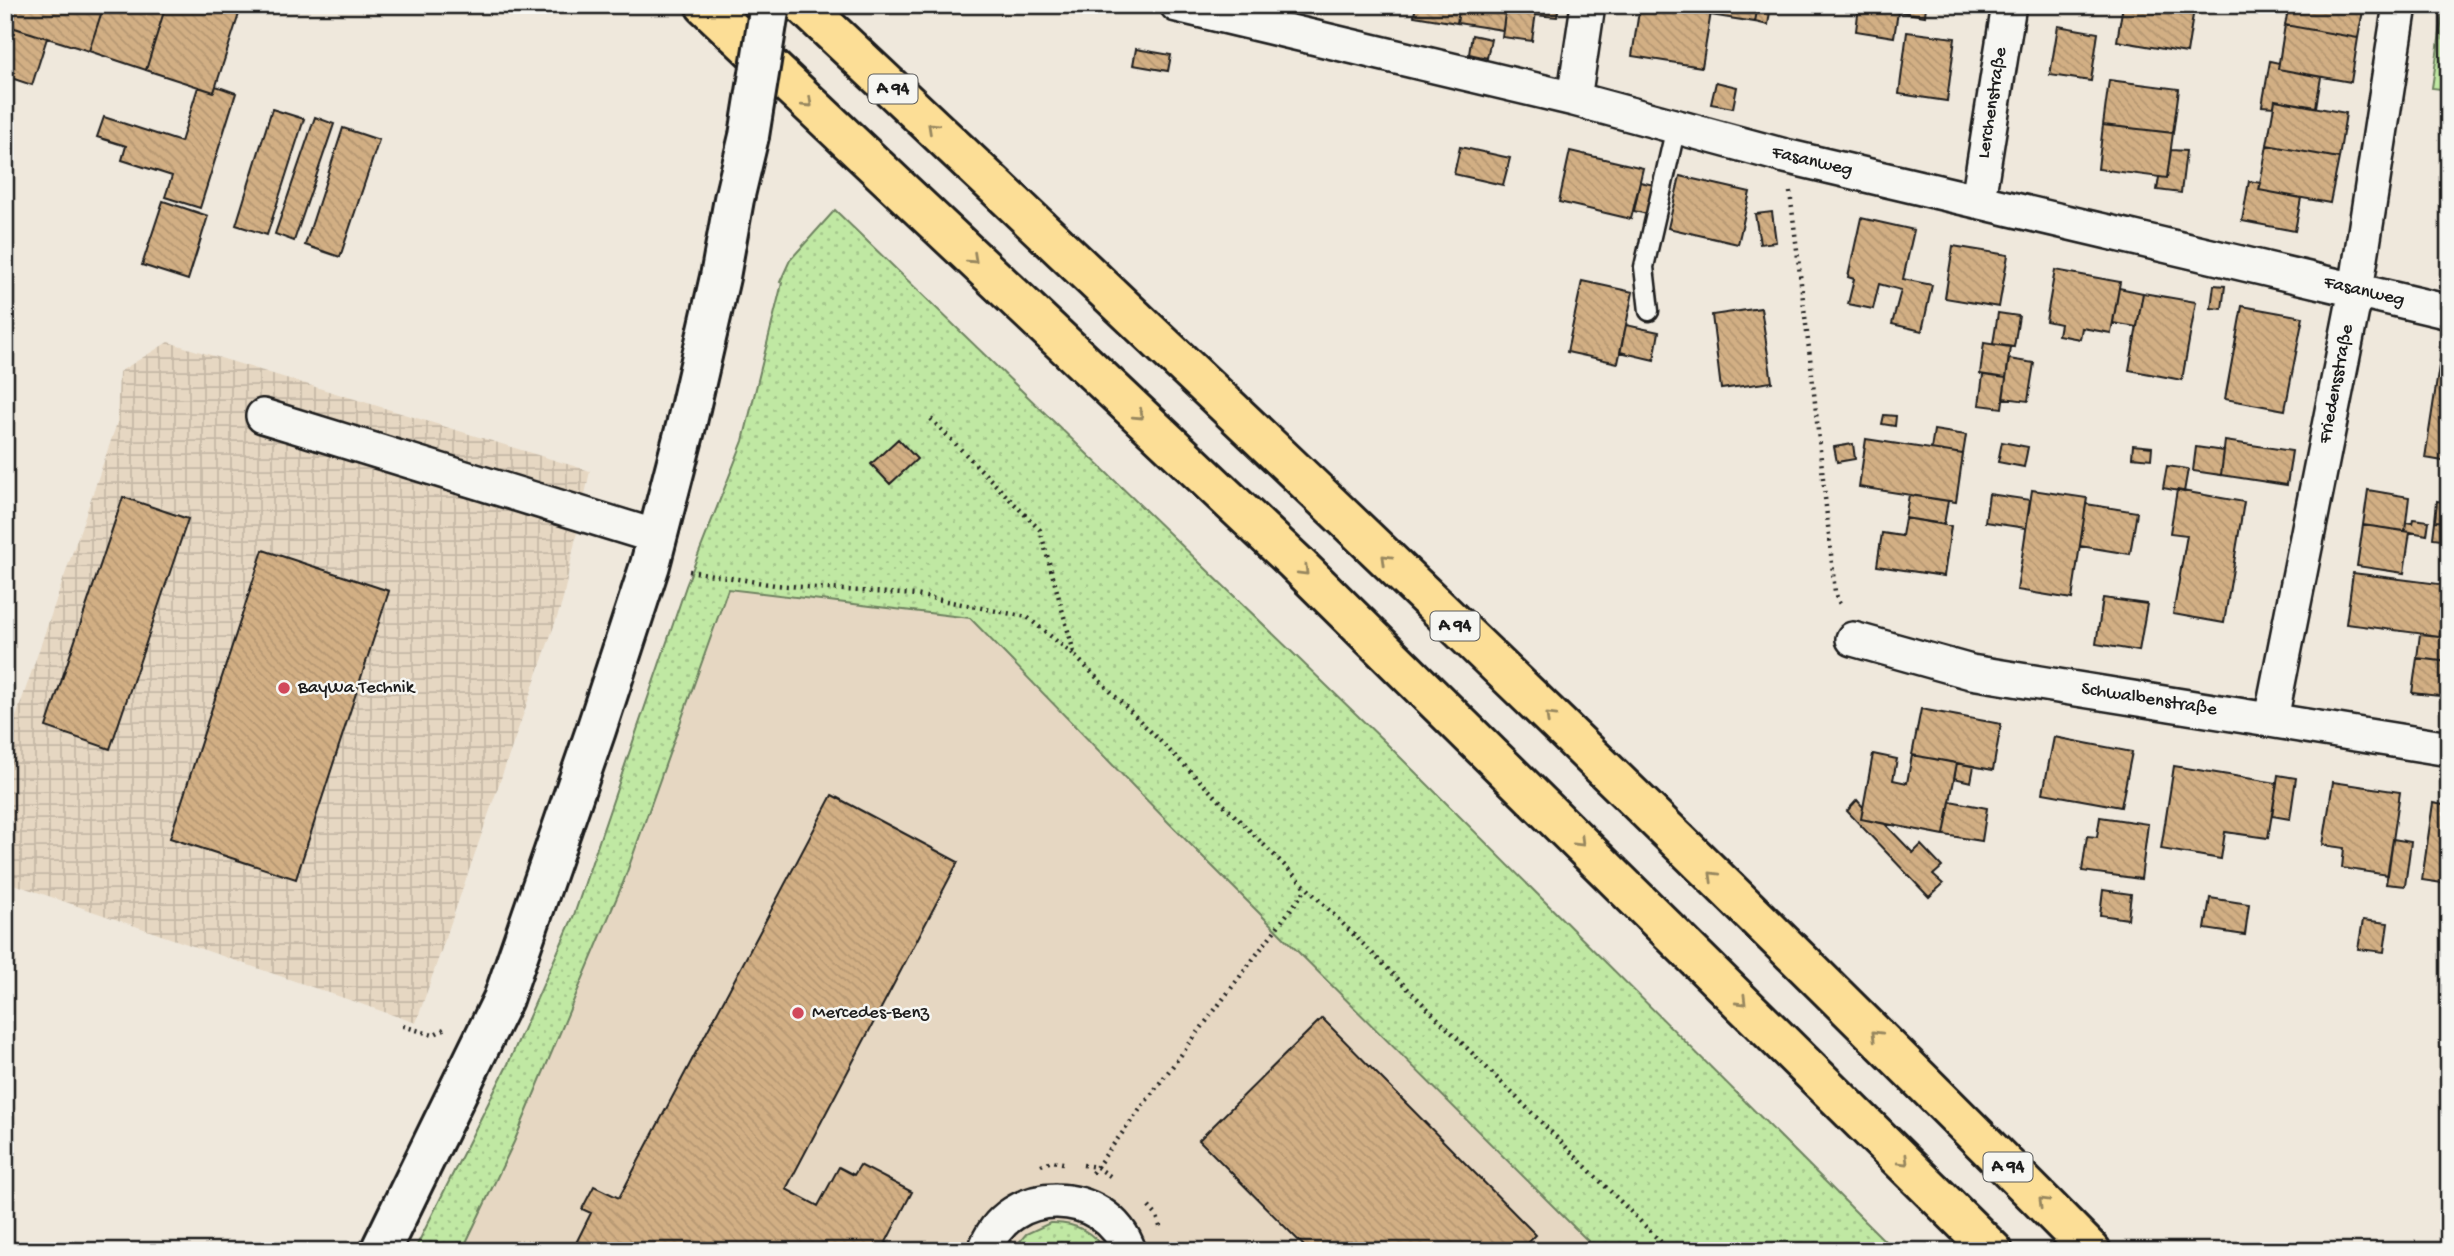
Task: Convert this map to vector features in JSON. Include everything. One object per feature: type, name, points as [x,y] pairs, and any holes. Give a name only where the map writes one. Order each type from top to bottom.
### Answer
[{"type":"highway","points":[[705,5],[1295,562],[1993,1251]]},
{"type":"highway","name":"A 94","points":[[803,5],[1063,250],[1539,707],[1925,1082],[2091,1251]]},
{"type":"main road","points":[[380,1251],[503,999],[653,551],[686,426],[720,277],[749,136],[770,5]]},
{"type":"street","name":"Fasanweg","points":[[1177,5],[1574,99],[1785,156],[2449,312]]},
{"type":"street","points":[[1574,99],[1588,5]]},
{"type":"street","name":"Lerchenstraße","points":[[1978,200],[2009,5]]},
{"type":"street","name":"Friedensstraße","points":[[2271,719],[2356,290],[2400,5]]},
{"type":"street","points":[[263,416],[653,551]]},
{"type":"street","name":"Schwalbenstraße","points":[[1853,639],[1971,672],[2449,749]]},
{"type":"street","points":[[985,1251],[1001,1223],[1019,1209],[1041,1201],[1065,1200],[1089,1206],[1110,1221],[1129,1251]]},
{"type":"lane","points":[[1648,311],[1644,267],[1676,127]]},
{"type":"path","points":[[1785,156],[1835,592],[1853,639]]},
{"type":"path","points":[[931,419],[1040,530],[1075,656]]},
{"type":"path","points":[[653,551],[775,585],[916,595],[1027,617],[1075,656],[1670,1251]]},
{"type":"path","points":[[1065,1200],[1097,1167],[1306,889]]},
{"type":"path","points":[[402,1026],[425,1032]]},
{"type":"shaded area","points":[[168,342],[590,471],[562,603],[416,1023],[5,881],[5,749],[117,423],[119,372]]},
{"type":"shaded area","points":[[728,589],[970,618],[1169,823],[1598,1251],[462,1251],[514,1142],[623,883]]},
{"type":"green space","points":[[2444,5],[2449,5],[2449,90],[2432,88]]},
{"type":"green space","points":[[835,210],[1387,744],[1895,1251],[1598,1251],[1169,823],[970,618],[728,589],[623,883],[514,1142],[462,1251],[414,1251],[508,1064],[574,915],[686,586],[743,441],[782,283],[780,282],[790,260]]},
{"type":"green space","points":[[1050,1223],[1067,1224],[1082,1229],[1105,1251],[1012,1251],[1026,1234]]},
{"type":"building","points":[[5,5],[104,5],[89,51],[5,25]]},
{"type":"building","points":[[104,5],[166,5],[146,70],[89,51]]},
{"type":"building","points":[[166,5],[212,5],[239,14],[214,92],[146,70]]},
{"type":"building","points":[[1416,5],[1460,5],[1457,23],[1414,16]]},
{"type":"building","points":[[1460,5],[1506,5],[1503,30],[1457,23]]},
{"type":"building","points":[[1506,5],[1537,5],[1532,41],[1502,37]]},
{"type":"building","points":[[1537,5],[1559,5],[1557,17],[1535,15]]},
{"type":"building","points":[[1640,5],[1712,6],[1702,67],[1632,56]]},
{"type":"building","points":[[1706,5],[1758,5],[1755,22],[1710,15],[1712,6]]},
{"type":"building","points":[[1758,5],[1771,5],[1768,25],[1755,22]]},
{"type":"building","points":[[1859,5],[1926,5],[1925,16]]},
{"type":"building","points":[[2123,5],[2174,5],[2194,9],[2187,53],[2117,41]]},
{"type":"building","points":[[2289,5],[2364,5],[2358,38],[2285,25]]},
{"type":"building","points":[[1859,6],[1898,12],[1894,37],[1856,31]]},
{"type":"building","points":[[5,25],[47,38],[32,85],[5,76]]},
{"type":"building","points":[[2285,25],[2358,38],[2351,82],[2278,69]]},
{"type":"building","points":[[2058,26],[2098,33],[2091,81],[2050,75]]},
{"type":"building","points":[[1907,32],[1955,38],[1947,101],[1899,94]]},
{"type":"building","points":[[1472,35],[1491,39],[1487,58],[1469,54]]},
{"type":"building","points":[[1136,49],[1171,55],[1168,71],[1133,65]]},
{"type":"building","points":[[2270,61],[2279,63],[2278,69],[2321,77],[2316,107],[2275,100],[2274,107],[2262,106]]},
{"type":"building","points":[[2109,80],[2179,89],[2173,133],[2103,125]]},
{"type":"building","points":[[1716,82],[1737,87],[1733,108],[1711,104]]},
{"type":"building","points":[[216,86],[236,93],[200,208],[165,197],[172,176],[122,160],[126,146],[97,137],[104,117],[181,142],[198,87],[214,92]]},
{"type":"building","points":[[2275,100],[2346,113],[2339,158],[2267,145]]},
{"type":"building","points":[[272,109],[304,119],[267,235],[236,225]]},
{"type":"building","points":[[315,117],[334,124],[294,241],[275,234]]},
{"type":"building","points":[[2103,125],[2173,133],[2167,178],[2098,169]]},
{"type":"building","points":[[343,128],[379,140],[340,257],[305,245]]},
{"type":"building","points":[[2267,145],[2339,158],[2330,203],[2259,190]]},
{"type":"building","points":[[1460,147],[1510,158],[1503,185],[1454,174]]},
{"type":"building","points":[[2171,150],[2186,151],[2181,193],[2157,190],[2159,177],[2167,178]]},
{"type":"building","points":[[1570,151],[1643,168],[1631,219],[1559,202]]},
{"type":"building","points":[[1680,176],[1750,192],[1738,244],[1668,228]]},
{"type":"building","points":[[2249,181],[2261,183],[2259,190],[2301,198],[2295,231],[2242,221]]},
{"type":"building","points":[[1640,182],[1654,185],[1647,214],[1634,211]]},
{"type":"building","points":[[163,201],[208,216],[188,280],[142,265]]},
{"type":"building","points":[[1772,212],[1776,242],[1760,244],[1755,214]]},
{"type":"building","points":[[1861,218],[1914,230],[1903,279],[1932,285],[1922,331],[1892,324],[1901,290],[1879,284],[1873,309],[1848,304],[1854,279],[1848,277]]},
{"type":"building","points":[[1953,246],[2008,255],[1999,307],[1945,298]]},
{"type":"building","points":[[2055,270],[2120,282],[2111,333],[2082,328],[2080,339],[2058,335],[2060,324],[2046,321]]},
{"type":"building","points":[[1582,281],[1633,292],[1618,363],[1567,352]]},
{"type":"building","points":[[2214,285],[2225,286],[2222,309],[2211,308]]},
{"type":"building","points":[[2119,288],[2143,293],[2137,327],[2113,323]]},
{"type":"building","points":[[2143,293],[2196,302],[2182,380],[2129,370]]},
{"type":"building","points":[[2242,306],[2303,317],[2285,410],[2225,399]]},
{"type":"building","points":[[1761,308],[1772,382],[1721,389],[1712,315]]},
{"type":"building","points":[[1998,313],[2019,316],[2014,347],[1993,344]]},
{"type":"building","points":[[1626,325],[1659,332],[1654,360],[1620,352]]},
{"type":"building","points":[[1984,343],[2010,347],[2006,378],[1980,374]]},
{"type":"building","points":[[2009,359],[2034,363],[2028,401],[2003,398]]},
{"type":"building","points":[[2440,360],[2449,362],[2449,462],[2425,458]]},
{"type":"building","points":[[1983,375],[2006,378],[2002,408],[1979,405]]},
{"type":"building","points":[[1884,415],[1896,416],[1895,426],[1882,424]]},
{"type":"building","points":[[1934,430],[1966,435],[1963,454],[1931,449]]},
{"type":"building","points":[[898,439],[917,459],[890,484],[871,464]]},
{"type":"building","points":[[1866,439],[1963,454],[1956,502],[1859,487]]},
{"type":"building","points":[[2225,441],[2292,451],[2287,485],[2221,475]]},
{"type":"building","points":[[2002,442],[2028,447],[2024,467],[1998,462]]},
{"type":"building","points":[[1853,444],[1855,459],[1837,462],[1834,447]]},
{"type":"building","points":[[2133,445],[2152,447],[2151,459],[2132,457]]},
{"type":"building","points":[[2196,447],[2224,451],[2221,475],[2193,471]]},
{"type":"building","points":[[2167,466],[2188,469],[2184,492],[2163,488]]},
{"type":"building","points":[[2032,490],[2087,498],[2072,599],[2017,590]]},
{"type":"building","points":[[2177,490],[2244,502],[2224,623],[2173,614],[2187,535],[2170,533]]},
{"type":"building","points":[[2368,490],[2409,497],[2405,531],[2363,525]]},
{"type":"building","points":[[1989,494],[2030,500],[2026,528],[1985,522]]},
{"type":"building","points":[[1909,495],[1948,501],[1944,524],[1905,518]]},
{"type":"building","points":[[123,497],[188,519],[110,749],[46,727]]},
{"type":"building","points":[[2437,501],[2449,503],[2449,522],[2435,521]]},
{"type":"building","points":[[2086,504],[2137,512],[2130,554],[2080,546]]},
{"type":"building","points":[[1905,518],[1951,526],[1944,576],[1877,566],[1882,533],[1902,536]]},
{"type":"building","points":[[2413,519],[2429,521],[2427,535],[2405,531],[2406,522],[2412,523]]},
{"type":"building","points":[[2435,521],[2449,522],[2449,540],[2433,538]]},
{"type":"building","points":[[2363,525],[2410,532],[2404,573],[2357,566]]},
{"type":"building","points":[[263,550],[389,591],[296,879],[170,838]]},
{"type":"building","points":[[2353,573],[2447,585],[2440,636],[2346,624]]},
{"type":"building","points":[[2449,585],[2449,637],[2440,636]]},
{"type":"building","points":[[2103,598],[2147,604],[2139,651],[2096,644]]},
{"type":"building","points":[[2420,634],[2449,637],[2449,662],[2417,658]]},
{"type":"building","points":[[2417,658],[2449,662],[2449,697],[2412,693]]},
{"type":"building","points":[[1921,709],[2001,724],[1993,770],[1912,755]]},
{"type":"building","points":[[2054,737],[2132,752],[2121,807],[2043,793]]},
{"type":"building","points":[[1873,754],[1897,759],[1893,780],[1907,783],[1912,755],[1957,763],[1944,835],[1861,819]]},
{"type":"building","points":[[1957,763],[1974,766],[1971,782],[1954,778]]},
{"type":"building","points":[[2174,766],[2277,783],[2268,838],[2225,832],[2221,859],[2161,849]]},
{"type":"building","points":[[2278,775],[2296,778],[2290,819],[2272,816]]},
{"type":"building","points":[[2333,782],[2400,792],[2388,875],[2342,868],[2344,848],[2323,845]]},
{"type":"building","name":"Mercedes-Benz","points":[[832,795],[958,862],[786,1189],[818,1206],[839,1167],[854,1175],[860,1165],[912,1192],[886,1242],[898,1249],[897,1251],[572,1251],[591,1213],[582,1209],[594,1186],[619,1198]]},
{"type":"building","points":[[1857,800],[1863,807],[1861,819],[1885,824],[1913,853],[1921,845],[1942,867],[1933,875],[1943,884],[1929,897],[1847,811]]},
{"type":"building","points":[[1950,801],[1987,808],[1982,841],[1944,835]]},
{"type":"building","points":[[2433,803],[2449,806],[2449,884],[2422,880]]},
{"type":"building","points":[[2100,817],[2148,824],[2141,879],[2082,871],[2087,836],[2097,837]]},
{"type":"building","points":[[2393,839],[2411,842],[2405,886],[2386,884]]},
{"type":"building","points":[[2103,890],[2131,894],[2128,919],[2100,915]]},
{"type":"building","points":[[2210,898],[2249,904],[2245,935],[2205,929]]},
{"type":"building","points":[[2363,920],[2388,923],[2384,952],[2358,949]]},
{"type":"building","points":[[1322,1018],[1536,1235],[1520,1251],[1309,1251],[1199,1140]]},
{"type":"place","name":"BayWa Technik","points":[[284,688]]},
{"type":"place","name":"Mercedes-Benz","points":[[798,1013]]}]
